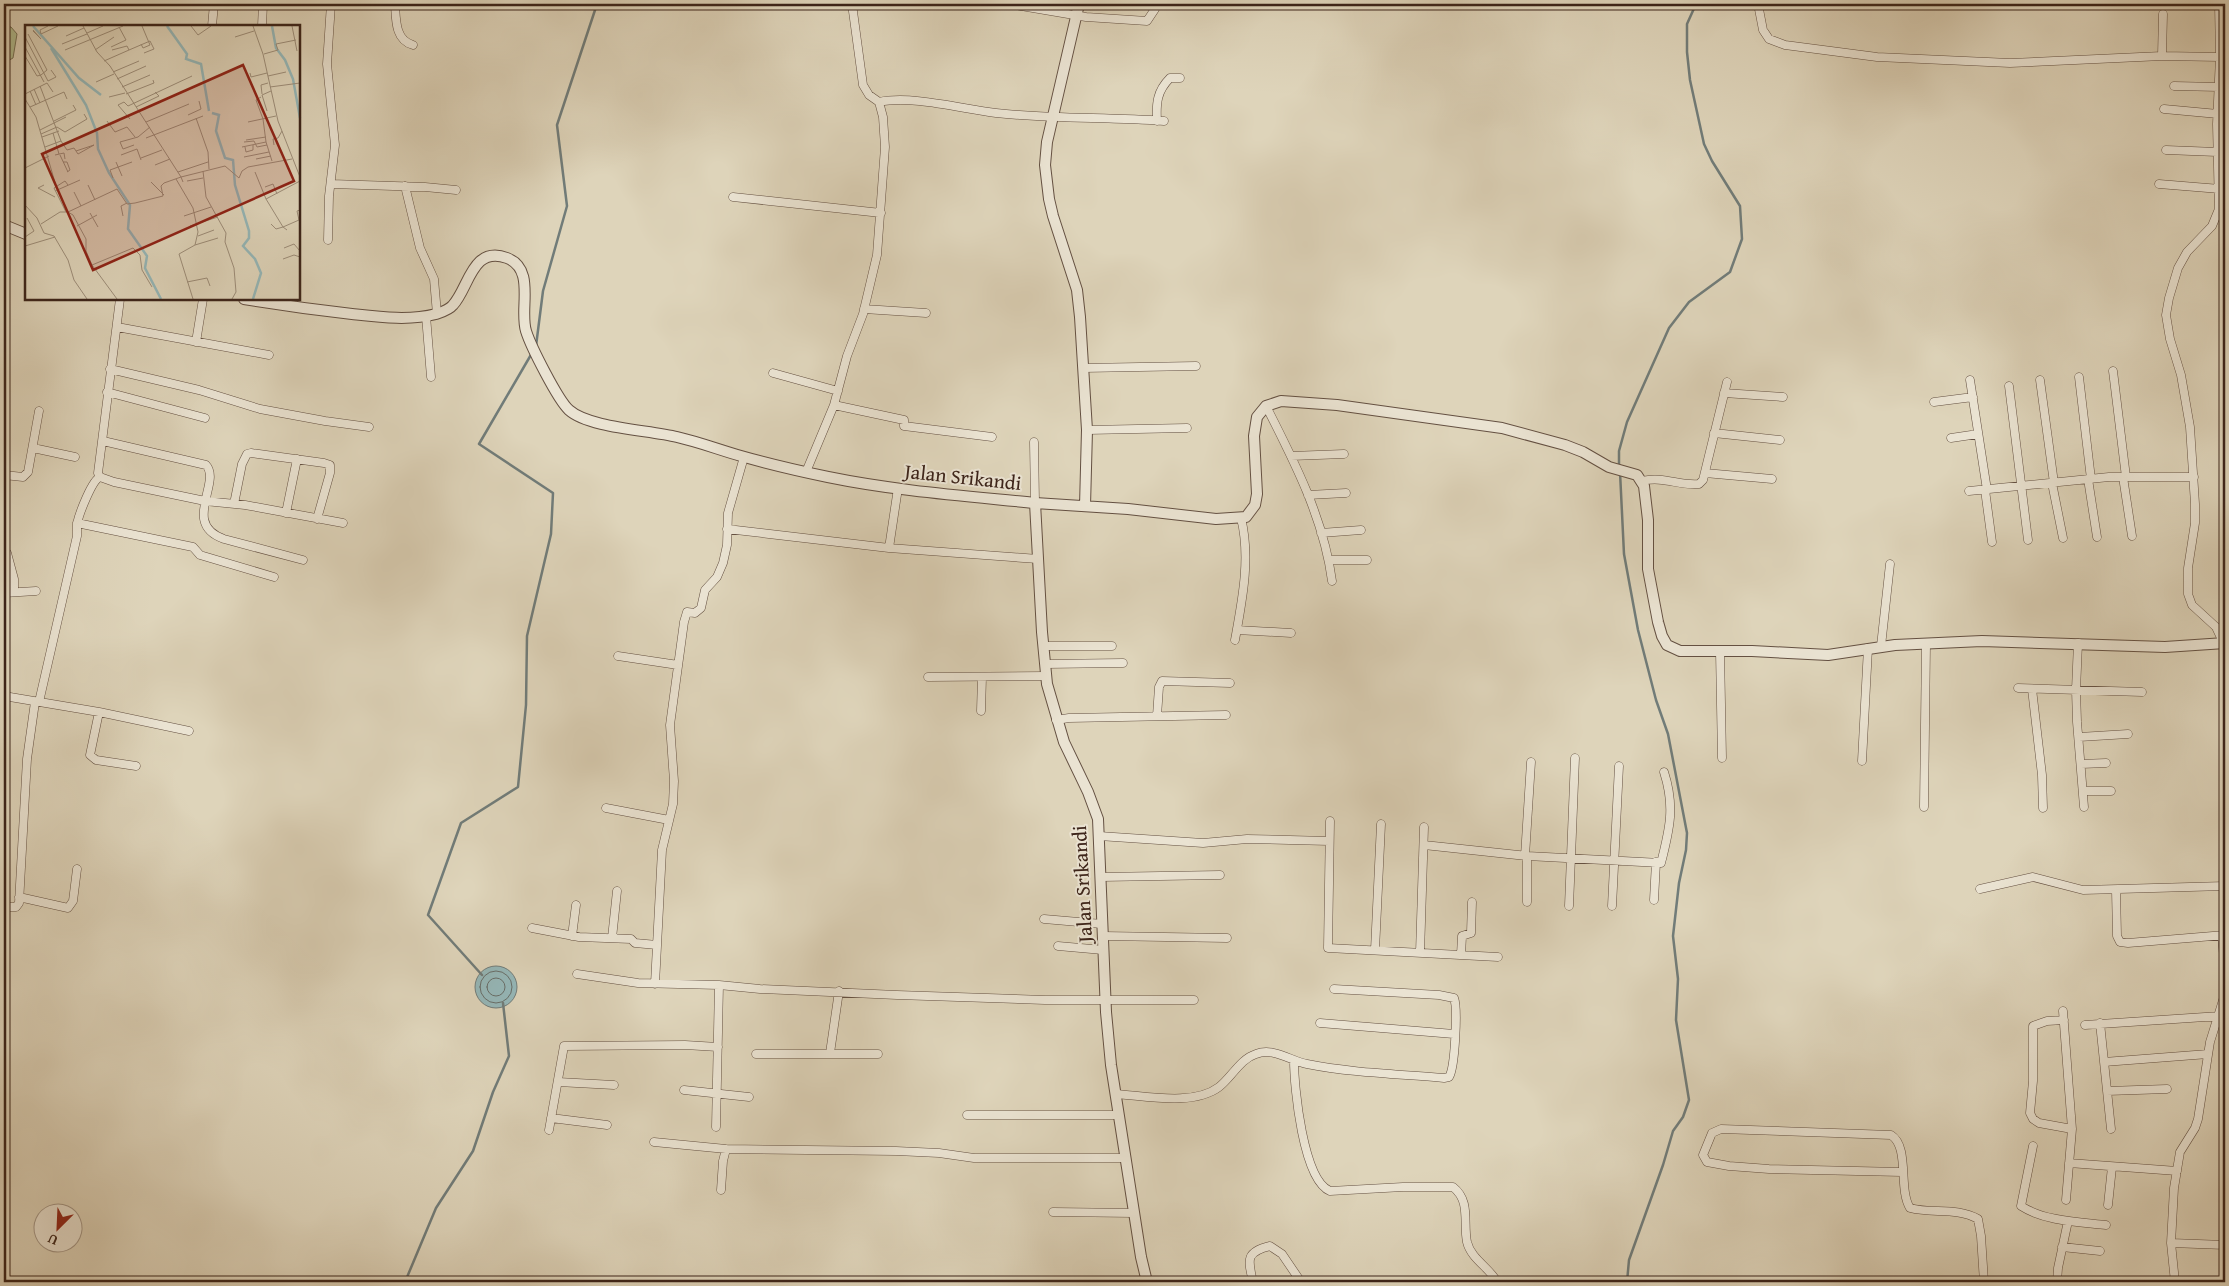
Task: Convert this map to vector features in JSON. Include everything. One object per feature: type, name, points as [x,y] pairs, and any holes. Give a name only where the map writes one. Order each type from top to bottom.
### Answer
[{"type":"street","points":[[212,25],[214,4]]},
{"type":"street","points":[[262,25],[263,4]]},
{"type":"street","points":[[328,240],[335,145],[327,64],[331,4]]},
{"type":"street","points":[[395,4],[399,34],[405,42],[414,45]]},
{"type":"street","points":[[806,472],[834,405],[847,356],[864,309],[878,255],[885,147],[883,116],[879,102],[869,95],[863,85],[852,4]]},
{"type":"street","points":[[1009,4],[1077,15],[1143,21],[1149,19],[1155,9]]},
{"type":"street","points":[[1079,4],[1047,142],[1047,184],[1053,216],[1077,290],[1087,430],[1085,506]]},
{"type":"street","points":[[1758,4],[1763,30],[1769,39],[1785,45],[1848,54],[1912,60],[2010,63],[2162,56],[2220,57]]},
{"type":"street","points":[[1034,442],[1035,503],[1216,519],[1241,518],[1249,515],[1256,505],[1257,483],[1254,436],[1257,417],[1266,406],[1281,401],[1337,405],[1502,428],[1565,445],[1583,452],[1609,467],[1638,475],[1642,481],[1648,520],[1648,568],[1662,636],[1667,645],[1680,651],[1752,651],[1828,655],[1881,646],[2000,640],[2165,647],[2224,642],[2216,627],[2192,605],[2188,594],[2188,568],[2195,523],[2194,478],[2186,402],[2181,375],[2168,331],[2167,307],[2174,278],[2183,259],[2208,232],[2216,218],[2220,189],[2217,152],[2220,57],[2219,4]]},
{"type":"street","points":[[2162,56],[2163,14]]},
{"type":"street","points":[[879,102],[899,100],[996,113],[1054,118],[1160,121],[1156,99],[1170,78],[1180,78]]},
{"type":"street","points":[[2174,86],[2219,87]]},
{"type":"street","points":[[2164,109],[2218,114]]},
{"type":"street","points":[[2166,150],[2217,152]]},
{"type":"street","points":[[331,184],[405,186],[456,190]]},
{"type":"street","points":[[2159,184],[2220,189]]},
{"type":"street","points":[[405,186],[420,248],[434,279],[437,314]]},
{"type":"street","points":[[733,197],[882,213]]},
{"type":"street","points":[[4,225],[25,234]]},
{"type":"street","name":"Jalan Srikandi","points":[[252,300],[373,316],[426,316],[437,314],[454,305],[477,264],[489,257],[500,256],[511,260],[517,265],[523,276],[524,317],[527,333],[560,401],[571,412],[588,422],[678,437],[744,457],[806,472],[898,488],[1035,503],[1046,676],[1056,720],[1096,811],[1101,876],[1105,1000],[1125,1158],[1147,1282]]},
{"type":"street","points":[[100,477],[98,473],[107,392],[120,300]]},
{"type":"street","points":[[196,342],[203,300]]},
{"type":"street","points":[[864,309],[926,313]]},
{"type":"street","points":[[426,316],[431,377]]},
{"type":"street","points":[[116,327],[268,355]]},
{"type":"street","points":[[1083,368],[1196,366]]},
{"type":"street","points":[[110,370],[199,390],[260,408],[369,427]]},
{"type":"street","points":[[2113,371],[2132,536]]},
{"type":"street","points":[[773,373],[838,390]]},
{"type":"street","points":[[2079,377],[2097,537]]},
{"type":"street","points":[[1970,380],[1992,542]]},
{"type":"street","points":[[2040,380],[2053,483],[2063,538]]},
{"type":"street","points":[[1642,481],[1659,478],[1692,485],[1699,484],[1703,480],[1726,382]]},
{"type":"street","points":[[2008,386],[2028,540]]},
{"type":"street","points":[[107,392],[206,418]]},
{"type":"street","points":[[1724,393],[1783,398]]},
{"type":"street","points":[[1934,402],[1973,397]]},
{"type":"street","points":[[834,405],[904,420],[904,426],[992,437]]},
{"type":"street","points":[[1266,406],[1308,495],[1330,560],[1332,581]]},
{"type":"street","points":[[4,475],[17,478],[26,475],[38,411]]},
{"type":"street","points":[[1087,430],[1187,428]]},
{"type":"street","points":[[1714,433],[1780,440]]},
{"type":"street","points":[[1951,438],[1978,434]]},
{"type":"street","points":[[103,441],[206,465],[210,472],[204,509],[206,523],[212,534],[217,537],[303,560]]},
{"type":"street","points":[[32,448],[75,457]]},
{"type":"street","points":[[234,504],[242,464],[247,454],[297,459],[330,465],[330,473],[317,519]]},
{"type":"street","points":[[1291,456],[1344,454]]},
{"type":"street","points":[[651,984],[658,945],[662,850],[673,804],[674,781],[670,725],[687,612],[695,613],[701,608],[705,590],[718,577],[726,554],[730,504],[744,457]]},
{"type":"street","points":[[286,513],[297,459]]},
{"type":"street","points":[[1705,472],[1772,479]]},
{"type":"street","points":[[4,907],[18,906],[27,759],[37,702],[77,536],[77,523],[96,478],[100,477],[114,482],[205,501],[234,504],[343,523]]},
{"type":"street","points":[[1969,492],[2089,479],[2124,477],[2194,478]]},
{"type":"street","points":[[889,548],[898,488]]},
{"type":"street","points":[[1308,495],[1346,493]]},
{"type":"street","points":[[1235,640],[1245,570],[1245,542],[1241,518]]},
{"type":"street","points":[[77,523],[193,547],[200,555],[274,577]]},
{"type":"street","points":[[727,529],[889,548],[1038,559]]},
{"type":"street","points":[[1321,533],[1361,530]]},
{"type":"street","points":[[7,553],[14,579],[14,592]]},
{"type":"street","points":[[1330,560],[1367,560]]},
{"type":"street","points":[[1881,646],[1890,564]]},
{"type":"street","points":[[4,593],[36,590]]},
{"type":"street","points":[[1237,630],[1291,633]]},
{"type":"street","points":[[2078,643],[2076,690],[2084,807]]},
{"type":"street","points":[[1924,807],[1926,644]]},
{"type":"street","points":[[1043,646],[1112,646]]},
{"type":"street","points":[[1862,761],[1868,648]]},
{"type":"street","points":[[1720,652],[1722,758]]},
{"type":"street","points":[[618,656],[678,665]]},
{"type":"street","points":[[1045,664],[1123,663]]},
{"type":"street","points":[[928,677],[1046,676]]},
{"type":"street","points":[[981,711],[982,677]]},
{"type":"street","points":[[1157,716],[1162,681],[1230,683]]},
{"type":"street","points":[[2018,688],[2142,692]]},
{"type":"street","points":[[2032,689],[2042,775],[2043,808]]},
{"type":"street","points":[[4,696],[99,712],[189,731]]},
{"type":"street","points":[[99,712],[90,755],[96,760],[136,766]]},
{"type":"street","points":[[1056,720],[1226,715]]},
{"type":"street","points":[[2078,738],[2128,734]]},
{"type":"street","points":[[1569,906],[1576,758]]},
{"type":"street","points":[[1528,902],[1526,856],[1531,762]]},
{"type":"street","points":[[2081,764],[2106,763]]},
{"type":"street","points":[[1612,906],[1619,766]]},
{"type":"street","points":[[1424,845],[1526,856],[1661,862],[1670,829],[1671,793],[1664,772]]},
{"type":"street","points":[[2084,792],[2111,791]]},
{"type":"street","points":[[606,808],[669,820]]},
{"type":"street","points":[[1330,821],[1328,948],[1498,957]]},
{"type":"street","points":[[1375,950],[1381,824]]},
{"type":"street","points":[[1420,953],[1424,826]]},
{"type":"street","points":[[1099,836],[1203,843],[1247,838],[1329,841]]},
{"type":"street","points":[[1654,900],[1656,862]]},
{"type":"street","points":[[19,897],[68,908],[72,901],[77,869]]},
{"type":"street","points":[[1101,876],[1220,875]]},
{"type":"street","points":[[1980,890],[2033,877],[2074,889],[2116,890],[2225,886]]},
{"type":"street","points":[[2116,890],[2117,936],[2120,942],[2224,935],[2224,997],[2220,1016],[2210,1042],[2198,1119],[2180,1152],[2174,1188],[2171,1243],[2175,1282]]},
{"type":"street","points":[[612,938],[617,891]]},
{"type":"street","points":[[1461,955],[1462,936],[1471,933],[1472,902]]},
{"type":"street","points":[[572,936],[576,905]]},
{"type":"street","points":[[1044,919],[1102,924]]},
{"type":"street","points":[[532,928],[572,936],[631,939],[635,943],[658,945]]},
{"type":"street","points":[[1103,936],[1227,938]]},
{"type":"street","points":[[1058,946],[1103,950]]},
{"type":"street","points":[[577,974],[638,983],[719,985],[760,989],[1026,1000],[1194,1000]]},
{"type":"street","points":[[716,1127],[719,985]]},
{"type":"street","points":[[1116,1094],[1196,1098],[1212,1092],[1224,1083],[1238,1066],[1256,1054],[1281,1055],[1324,1067],[1449,1077],[1452,1071],[1456,1007],[1454,998],[1438,995],[1334,989]]},
{"type":"street","points":[[830,1053],[839,991]]},
{"type":"street","points":[[2063,1011],[2072,1130],[2066,1200]]},
{"type":"street","points":[[2085,1024],[2220,1016]]},
{"type":"street","points":[[2064,1020],[2047,1021],[2033,1026],[2033,1081],[2030,1112],[2033,1119],[2040,1123],[2072,1130]]},
{"type":"street","points":[[1320,1023],[1454,1034]]},
{"type":"street","points":[[2100,1023],[2111,1129]]},
{"type":"street","points":[[549,1130],[564,1046],[685,1045],[718,1047]]},
{"type":"street","points":[[756,1054],[878,1054]]},
{"type":"street","points":[[2104,1062],[2208,1054]]},
{"type":"street","points":[[1294,1060],[1300,1125],[1320,1184],[1330,1191],[1403,1187],[1453,1187],[1458,1191],[1464,1202],[1469,1247],[1497,1282]]},
{"type":"street","points":[[558,1082],[614,1086]]},
{"type":"street","points":[[2107,1091],[2167,1089]]},
{"type":"street","points":[[684,1090],[749,1097]]},
{"type":"street","points":[[967,1115],[1119,1115]]},
{"type":"street","points":[[551,1118],[607,1125]]},
{"type":"street","points":[[1902,1172],[1769,1169],[1729,1166],[1707,1162],[1703,1155],[1712,1133],[1721,1129],[1892,1135],[1898,1139],[1901,1148],[1902,1172],[1910,1208],[1953,1212],[1971,1215],[1978,1219],[1984,1282]]},
{"type":"street","points":[[654,1142],[726,1149],[896,1151],[939,1153],[974,1158],[1125,1158]]},
{"type":"street","points":[[2032,1146],[2021,1206],[2068,1221],[2106,1226]]},
{"type":"street","points":[[721,1190],[726,1149]]},
{"type":"street","points":[[2069,1163],[2177,1171]]},
{"type":"street","points":[[2108,1205],[2112,1167]]},
{"type":"street","points":[[1053,1212],[1134,1212]]},
{"type":"street","points":[[2057,1282],[2058,1268],[2068,1221]]},
{"type":"street","points":[[2171,1243],[2225,1245]]},
{"type":"street","points":[[1253,1282],[1249,1263],[1250,1256],[1253,1252],[1270,1246],[1282,1254],[1301,1282]]},
{"type":"street","points":[[2062,1246],[2100,1251]]},
{"type":"green space","points":[[4,26],[11,27],[17,34],[13,58],[4,63]]},
{"type":"water","points":[[496,966],[511,972],[517,987],[511,1002],[496,1008],[481,1002],[475,987],[481,972]]},
{"type":"waterway","points":[[536,346],[543,291],[567,206],[557,125],[597,4]]},
{"type":"waterway","points":[[1619,467],[1619,451],[1627,422],[1669,328],[1689,302],[1730,272],[1742,239],[1740,206],[1712,161],[1704,144],[1690,80],[1687,24],[1696,4]]},
{"type":"waterway","points":[[482,975],[428,915],[461,823],[518,787],[526,705],[527,636],[551,534],[553,493],[479,444],[532,353]]},
{"type":"waterway","points":[[1620,472],[1624,554],[1638,630],[1656,700],[1668,734],[1687,833],[1673,936],[1678,979],[1676,1020],[1689,1100],[1683,1117],[1673,1131],[1663,1165],[1629,1260],[1627,1282]]},
{"type":"waterway","points":[[405,1282],[436,1208],[473,1151],[493,1092],[509,1056],[503,1003]]}]
